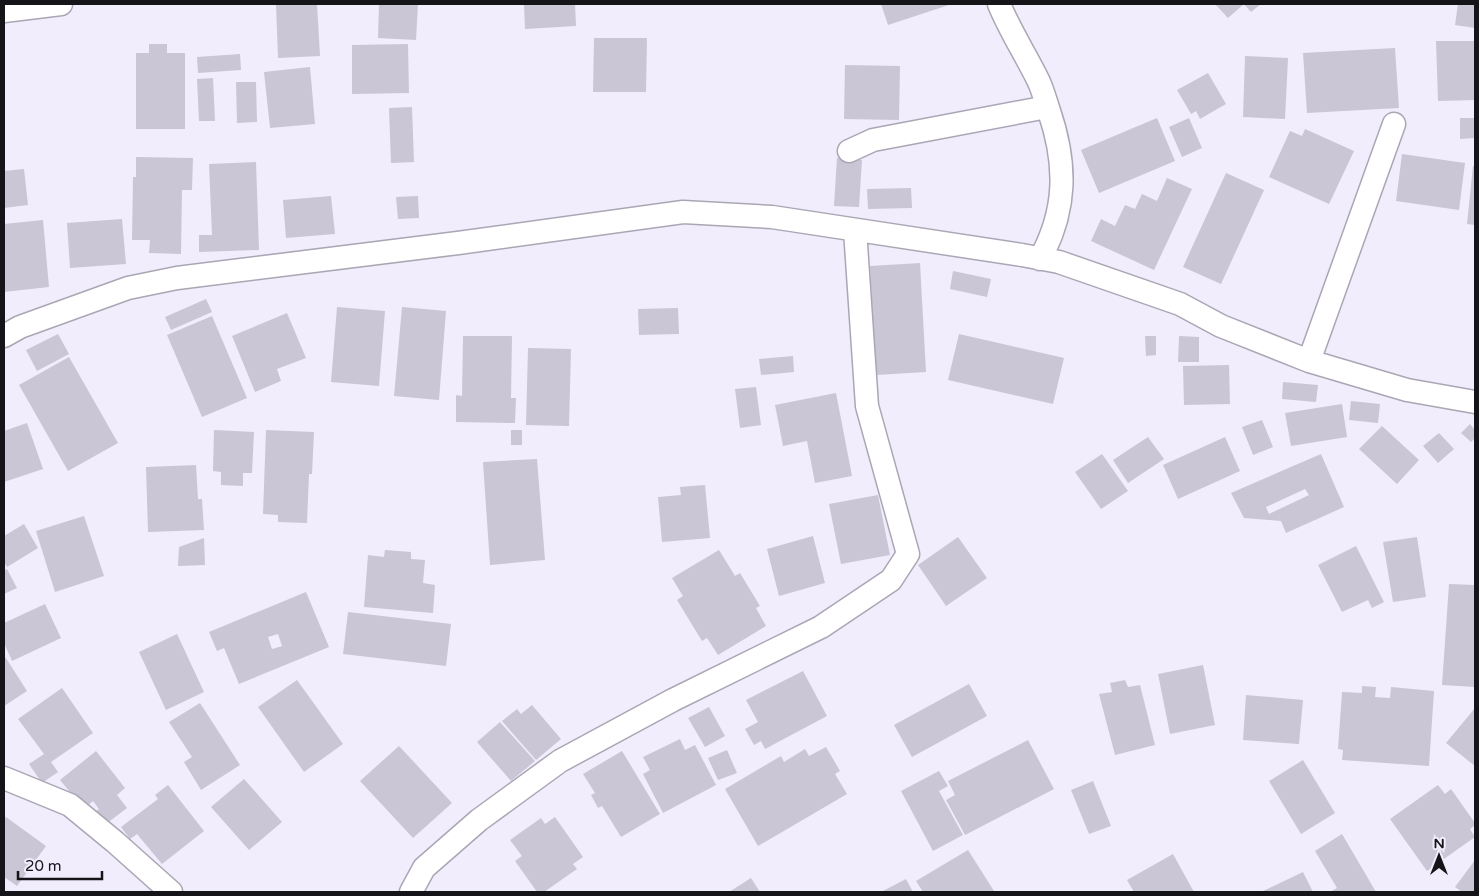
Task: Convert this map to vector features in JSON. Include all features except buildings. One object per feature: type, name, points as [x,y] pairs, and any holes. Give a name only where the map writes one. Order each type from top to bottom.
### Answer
[{"type":"street","points":[[4,11],[61,4]]},
{"type":"street","points":[[999,4],[1007,25],[1040,83],[1057,139],[1061,163],[1062,187],[1059,214],[1050,240],[1040,259]]},
{"type":"street","points":[[849,151],[873,140],[1047,106]]},
{"type":"street","points":[[1308,361],[1394,124]]},
{"type":"street","points":[[4,336],[20,327],[128,288],[177,278],[458,243],[683,212],[772,217],[1059,262],[1180,304],[1221,326],[1308,361],[1408,390],[1475,402]]},
{"type":"street","points":[[411,892],[424,868],[480,820],[560,761],[674,700],[821,627],[891,580],[908,554],[867,406],[856,230]]},
{"type":"street","points":[[4,778],[70,805],[116,842],[171,892]]}]
